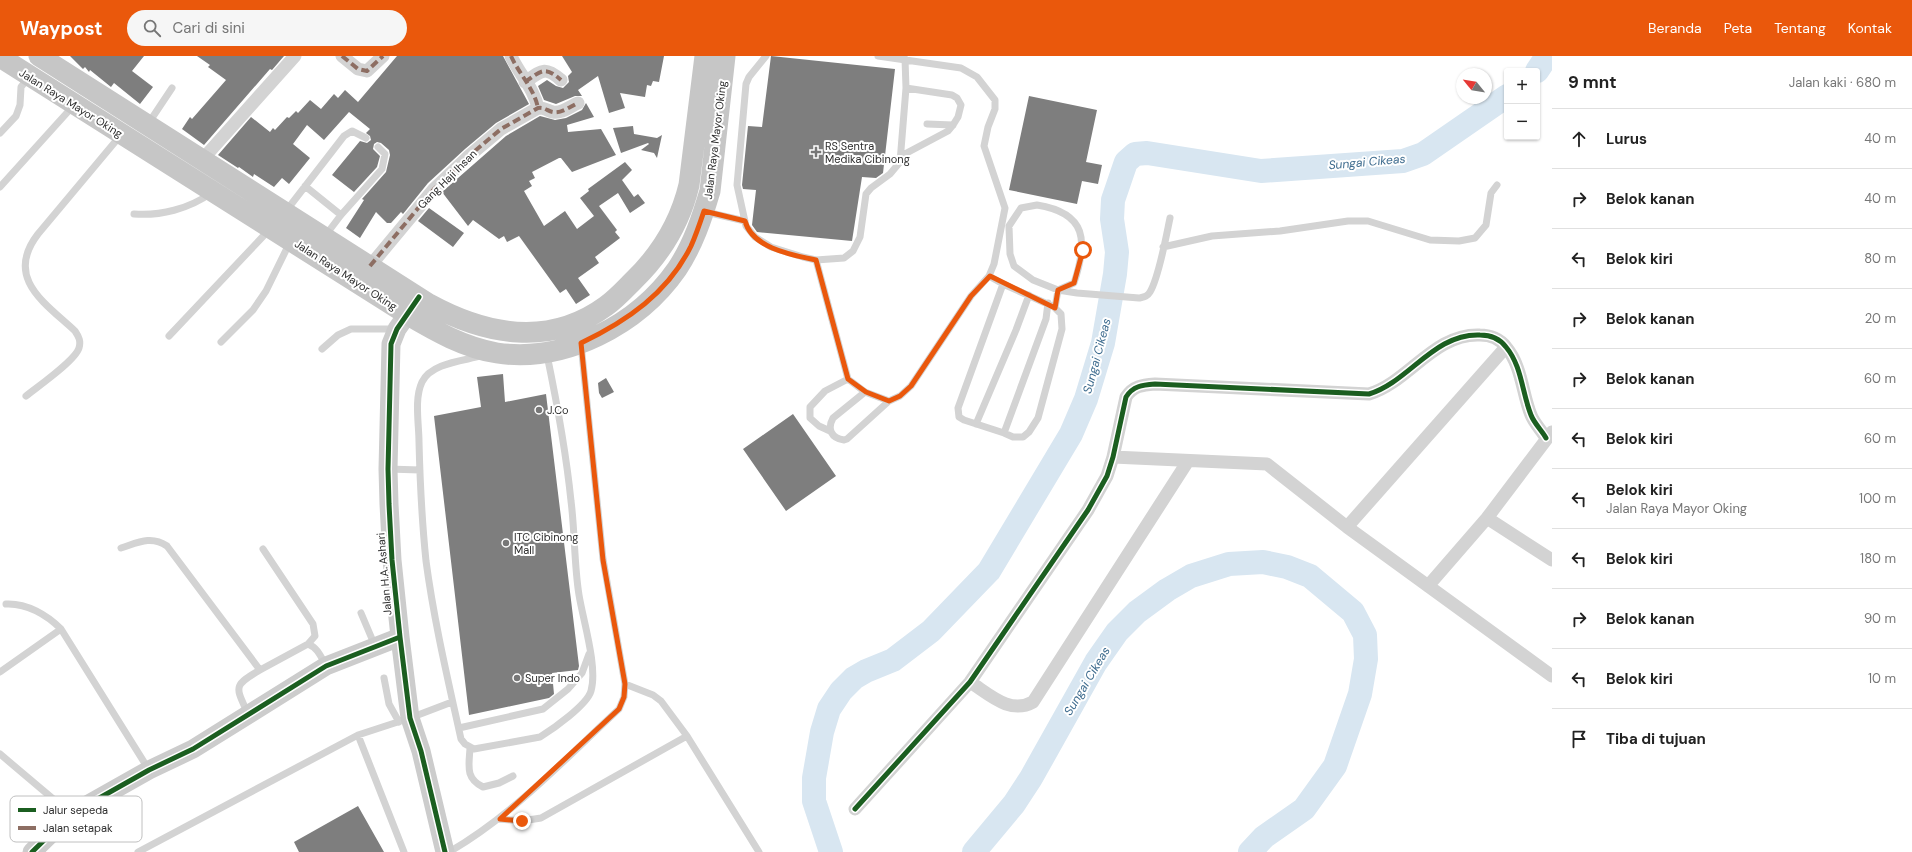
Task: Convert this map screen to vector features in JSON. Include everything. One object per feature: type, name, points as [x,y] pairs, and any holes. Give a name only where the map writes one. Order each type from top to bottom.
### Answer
[{"type":"main road","name":"Jalan Raya Mayor Oking","points":[[39,56],[202,160],[294,228],[403,322],[435,331],[495,353],[514,355],[550,352],[581,343],[612,328],[635,312],[661,289],[677,269],[691,246],[710,191],[725,56]]},
{"type":"main road","name":"Jalan Raya Mayor Oking","points":[[0,58],[271,228],[294,228],[324,237],[453,317],[476,326],[508,332],[545,331],[572,323],[606,306],[643,271],[665,244],[685,203],[689,185],[705,56]]},
{"type":"main road","points":[[154,154],[165,137]]},
{"type":"street","points":[[202,160],[295,56]]},
{"type":"street","points":[[342,56],[358,69],[368,71],[383,56]]},
{"type":"street","points":[[511,56],[532,90],[538,108],[544,107],[552,112],[557,112],[578,103]]},
{"type":"street","points":[[526,82],[543,71],[550,71],[561,80]]},
{"type":"street","name":"Gang Haji Ihsan","points":[[370,266],[413,213],[454,170],[501,129],[538,108]]},
{"type":"street","name":"Jalan H.A. Ashari","points":[[419,297],[391,344],[388,469],[392,560],[400,637],[405,720],[421,751],[449,852]]},
{"type":"street","points":[[855,809],[970,682],[1088,510],[1107,476],[1113,457],[1126,397],[1136,386],[1155,384],[1369,394],[1386,387],[1448,341],[1463,336],[1484,335],[1497,339],[1506,346],[1517,366],[1531,416],[1549,435],[1487,518],[1428,586]]},
{"type":"street","points":[[1347,527],[1506,346]]},
{"type":"street","points":[[1113,457],[1267,464],[1347,527],[1552,676]]},
{"type":"street","points":[[970,682],[1008,706],[1022,707],[1033,702],[1188,461]]},
{"type":"street","points":[[1487,518],[1552,560]]},
{"type":"street","points":[[103,796],[149,770],[193,749],[326,666],[400,637]]},
{"type":"street","points":[[32,852],[42,842]]},
{"type":"lane","points":[[766,56],[748,77],[746,84],[737,185],[743,206],[745,221],[748,231],[761,241],[791,254],[816,260],[844,258],[853,251],[860,237],[866,194],[890,174],[900,162],[906,88],[905,60]]},
{"type":"lane","points":[[848,379],[825,391],[810,407],[810,418],[819,426],[830,431],[831,434],[838,439],[844,440],[889,401],[900,396],[911,386],[971,296],[990,276],[994,264],[1005,208],[984,146],[988,127],[995,109],[995,100],[977,77],[961,68],[878,56]]},
{"type":"lane","points":[[0,133],[16,116],[20,105],[21,87],[29,76]]},
{"type":"lane","points":[[147,126],[172,88]]},
{"type":"lane","points":[[901,156],[948,131],[958,117],[961,105],[958,98],[952,94],[906,88]]},
{"type":"lane","points":[[0,187],[74,105]]},
{"type":"lane","points":[[927,124],[953,125]]},
{"type":"lane","points":[[221,342],[253,310],[262,297],[294,228],[305,186],[344,136],[352,131],[366,138]]},
{"type":"lane","points":[[26,396],[75,356],[80,343],[79,337],[75,331],[29,285],[26,273],[30,249],[38,234],[121,134]]},
{"type":"lane","points":[[324,237],[341,215],[382,170],[385,154],[378,147]]},
{"type":"lane","points":[[1163,247],[1212,236],[1280,231],[1348,221],[1368,221],[1430,240],[1464,240],[1475,238],[1486,225],[1491,193],[1497,185]]},
{"type":"lane","points":[[305,186],[341,215]]},
{"type":"lane","points":[[134,214],[164,213],[199,202],[214,191]]},
{"type":"lane","points":[[1005,208],[1021,208],[1037,205],[1053,208],[1066,213],[1080,232],[1083,250],[1074,283],[1058,290]]},
{"type":"lane","points":[[1021,208],[1009,226],[1010,254],[1014,266],[1033,280],[1058,290],[1139,298],[1146,297],[1150,292],[1170,218]]},
{"type":"lane","points":[[704,211],[745,221]]},
{"type":"lane","points":[[169,336],[271,228]]},
{"type":"lane","points":[[816,260],[848,379],[866,392],[889,401]]},
{"type":"lane","points":[[990,276],[1003,284],[1048,303],[1061,314],[1062,329],[1038,418],[1030,432],[1022,438],[1013,437],[959,417],[958,408],[1003,284]]},
{"type":"lane","points":[[1055,308],[1058,290]]},
{"type":"lane","points":[[976,424],[1016,330],[1029,295]]},
{"type":"lane","points":[[1004,433],[1046,319],[1048,303]]},
{"type":"lane","points":[[322,349],[338,335],[351,329],[403,322]]},
{"type":"lane","points":[[449,852],[475,837],[500,819],[619,709],[624,697],[625,684],[603,560],[581,343]]},
{"type":"lane","points":[[495,353],[436,369],[428,374],[422,381],[418,400],[420,470],[426,560],[435,618],[461,739],[470,748],[483,749],[527,741],[540,737],[549,732],[586,699],[591,692],[592,676],[590,653],[578,594],[571,501],[550,352]]},
{"type":"lane","points":[[830,431],[830,424],[833,418],[866,392]]},
{"type":"lane","points":[[388,469],[420,470]]},
{"type":"lane","points":[[121,548],[146,540],[160,541],[167,546],[260,670]]},
{"type":"lane","points":[[248,715],[239,694],[238,689],[241,682],[308,644],[315,636],[313,624],[263,549]]},
{"type":"lane","points":[[6,604],[18,604],[34,610],[61,629],[149,770]]},
{"type":"lane","points":[[361,613],[375,647]]},
{"type":"lane","points":[[0,672],[61,629]]},
{"type":"lane","points":[[308,644],[314,646],[326,666]]},
{"type":"lane","points":[[459,728],[543,709],[568,689],[582,673],[590,653]]},
{"type":"lane","points":[[384,678],[389,704],[405,720]]},
{"type":"lane","points":[[625,684],[643,690],[661,701],[687,736],[759,852]]},
{"type":"lane","points":[[138,852],[358,735],[405,720],[452,702]]},
{"type":"lane","points":[[358,735],[404,852]]},
{"type":"lane","points":[[500,819],[522,821],[541,818],[687,736]]},
{"type":"lane","points":[[470,748],[469,774],[474,782],[483,787],[499,783],[513,776]]},
{"type":"lane","points":[[0,754],[50,796]]},
{"type":"building","points":[[70,56],[144,56],[132,71],[153,87],[140,104],[114,83],[111,87],[90,70],[89,72],[85,67],[83,69]]},
{"type":"building","points":[[197,56],[284,56],[272,70],[270,69],[204,145],[182,129],[190,117],[192,119],[226,80],[208,67],[210,65]]},
{"type":"building","points":[[397,56],[503,56],[529,104],[496,123],[465,149],[428,183],[403,214],[401,212],[391,223],[387,223],[376,212],[360,238],[346,228],[364,200],[362,199],[386,172],[390,155],[389,150],[381,143],[377,142],[374,144],[373,149],[380,156],[377,167],[354,192],[332,175],[360,141],[367,143],[371,140],[370,136],[366,133],[370,129],[349,112],[324,140],[307,125],[293,144],[310,158],[289,184],[282,178],[274,187],[254,174],[253,177],[218,155],[251,117],[270,132],[273,128],[275,130],[287,117],[289,118],[296,111],[298,113],[310,100],[321,109],[334,94],[338,98],[345,90],[358,102]]},
{"type":"building","points":[[562,56],[664,56],[659,82],[653,81],[651,86],[647,85],[645,97],[620,93],[625,108],[609,113],[598,76],[578,90],[582,96],[575,96],[556,104],[544,100],[538,86],[547,80],[556,86],[563,88],[569,82],[568,76],[572,72]]},
{"type":"building","name":"RS Sentra Medika Cibinong","points":[[771,56],[895,69],[883,173],[876,178],[862,177],[852,241],[757,232],[752,225],[756,190],[743,189],[742,185],[748,126],[762,127]]},
{"type":"building","points":[[1029,96],[1097,110],[1086,162],[1102,165],[1098,184],[1082,181],[1077,204],[1009,190]]},
{"type":"building","points":[[586,103],[594,117],[567,125],[568,132],[601,129],[616,155],[572,172],[561,158],[559,158],[532,172],[535,178],[529,181],[532,186],[524,191],[544,226],[565,211],[577,229],[594,216],[580,198],[589,191],[588,189],[625,162],[632,170],[622,180],[634,197],[638,194],[645,203],[630,213],[618,193],[599,206],[617,230],[615,232],[620,238],[595,257],[599,263],[578,278],[590,295],[576,304],[566,289],[560,293],[519,236],[507,242],[504,236],[499,239],[473,220],[468,226],[442,192],[506,136],[540,116],[555,120],[566,118],[582,110]]},
{"type":"building","points":[[633,126],[634,134],[657,138],[662,135],[657,158],[654,153],[641,150],[649,144],[648,143],[621,153],[613,128]]},
{"type":"building","points":[[429,208],[464,233],[453,247],[418,221]]},
{"type":"building","name":"ITC Cibinong Mall","points":[[503,374],[505,402],[546,394],[579,666],[578,670],[552,673],[554,694],[549,698],[469,715],[434,416],[481,407],[477,377]]},
{"type":"building","points":[[606,378],[614,392],[602,398],[599,393],[598,383]]},
{"type":"building","points":[[793,414],[836,476],[786,511],[743,449]]},
{"type":"building","points":[[358,806],[384,852],[299,852],[294,842]]},
{"type":"waterway","name":"Sungai Cikeas","points":[[1539,68],[1547,56]]},
{"type":"waterway","name":"Sungai Cikeas","points":[[831,852],[814,801],[814,778],[822,732],[829,709],[841,691],[854,678],[866,671],[893,660],[931,631],[989,571],[1071,434],[1086,399],[1103,343],[1115,274],[1117,252],[1112,219],[1113,200],[1126,162],[1135,154],[1147,153],[1261,171],[1403,161],[1423,154],[1504,98]]},
{"type":"waterway","name":"Sungai Cikeas","points":[[974,852],[1014,804],[1031,778],[1096,662],[1117,632],[1137,612],[1167,590],[1191,576],[1229,564],[1263,562],[1287,567],[1310,576],[1353,612],[1365,635],[1366,659],[1360,694],[1335,766],[1304,809],[1264,837],[1250,852]]},
{"type":"marked path","points":[[342,56],[358,69],[367,71],[383,56]]},
{"type":"marked path","points":[[511,56],[530,88],[538,108]]},
{"type":"marked path","points":[[525,82],[543,71],[547,71],[561,80]]},
{"type":"marked path","points":[[370,266],[434,189],[470,155],[501,129],[538,108],[556,112],[563,111],[578,103]]},
{"type":"cycle path","points":[[419,297],[397,329],[391,344],[388,469],[389,504],[392,560],[410,718],[421,751],[445,852]]},
{"type":"cycle path","points":[[855,809],[970,682],[1088,510],[1107,476],[1113,457],[1126,397],[1135,388],[1155,384],[1369,394],[1383,388],[1397,379],[1422,359],[1449,342],[1464,336],[1484,335],[1501,342],[1511,354],[1519,371],[1531,415],[1546,438]]},
{"type":"cycle path","points":[[103,796],[149,770],[193,749],[326,666],[400,637]]},
{"type":"cycle path","points":[[32,852],[42,842]]},
{"type":"place","name":"RS Sentra Medika Cibinong","points":[[816,152]]},
{"type":"place","name":"J.Co","points":[[539,410]]},
{"type":"place","name":"ITC Cibinong Mall","points":[[506,543]]},
{"type":"place","name":"Super Indo","points":[[517,678]]},
{"type":"route","points":[[522,821],[500,819],[619,709],[624,697],[625,684],[622,661],[614,630],[603,560],[581,343],[612,328],[635,312],[661,289],[677,269],[691,246],[704,211],[745,221],[748,231],[771,247],[816,260],[848,379],[866,392],[889,401],[900,396],[911,386],[971,296],[990,276],[1003,284],[1048,303],[1055,308],[1058,290],[1074,283],[1083,250]]}]
